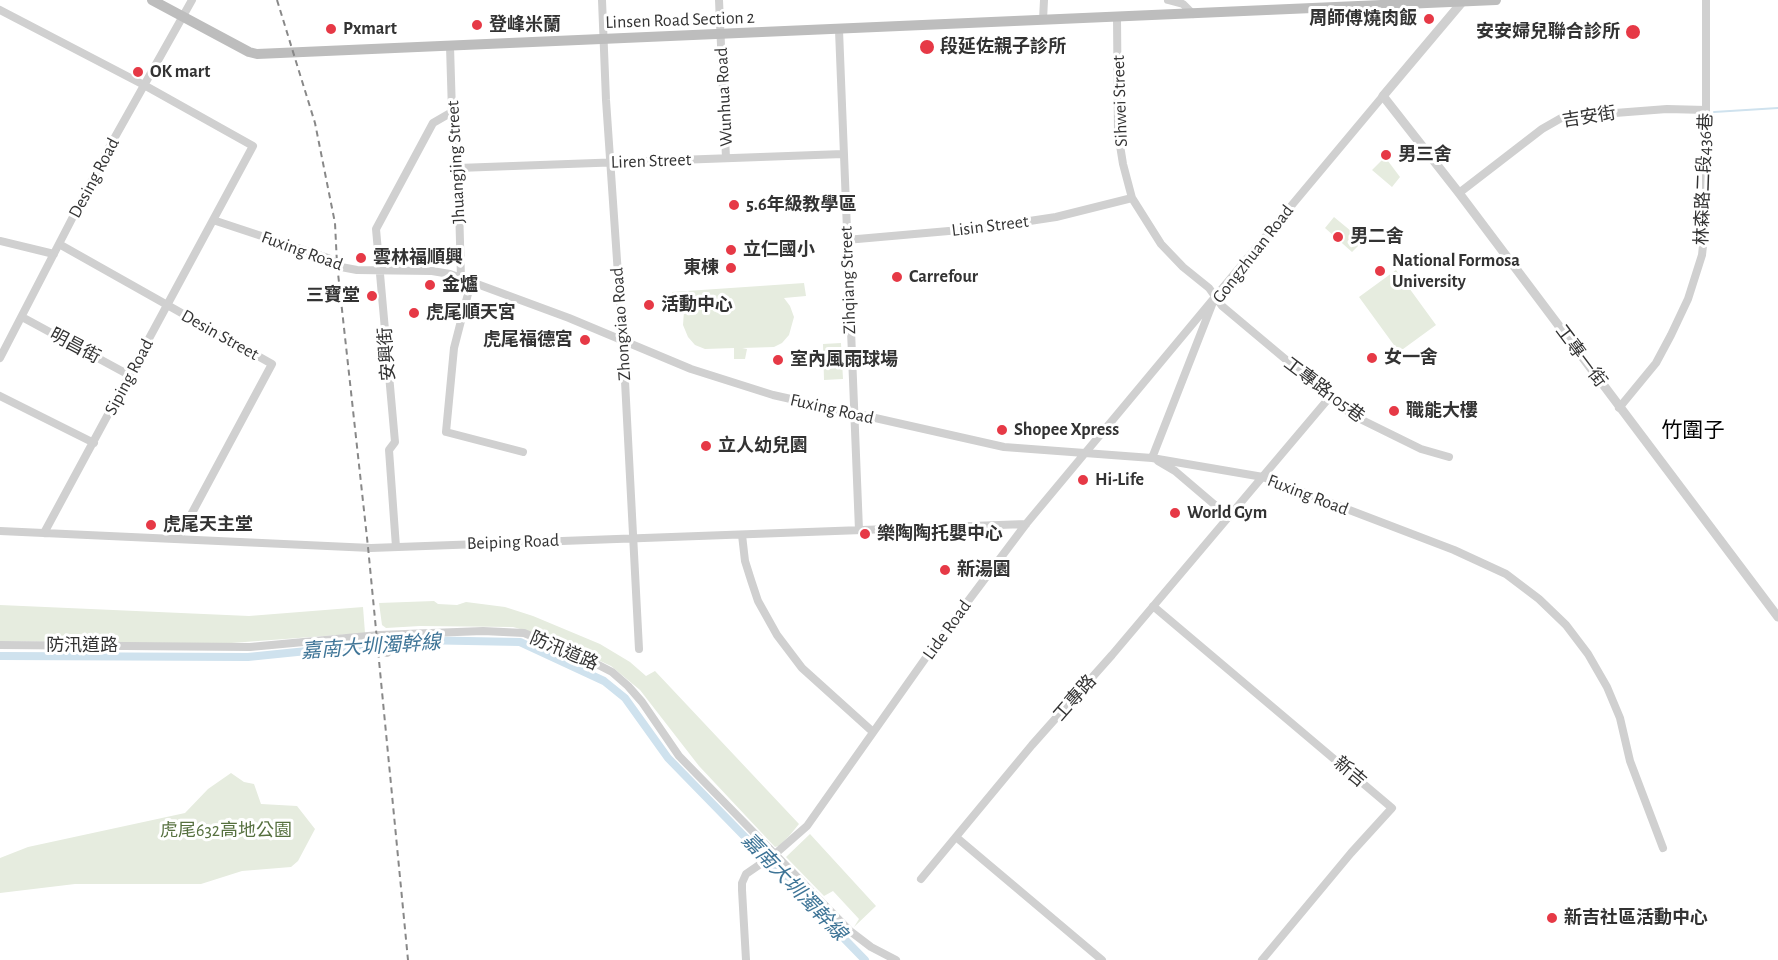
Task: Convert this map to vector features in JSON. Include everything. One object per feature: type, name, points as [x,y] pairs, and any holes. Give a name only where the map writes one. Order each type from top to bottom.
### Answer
[{"type":"main road","name":"Linsen Road Section 2","points":[[152,0],[249,52],[257,54],[1193,14],[1318,4],[1496,0]]},
{"type":"street","points":[[6,0],[0,10],[144,85],[253,146],[213,220]]},
{"type":"street","name":"Desing Road","points":[[0,358],[144,85],[192,0]]},
{"type":"street","name":"Zhongxiao Road","points":[[602,0],[639,649]]},
{"type":"street","name":"Wunhua Road","points":[[719,0],[726,159]]},
{"type":"street","points":[[1043,20],[1044,0]]},
{"type":"street","points":[[1168,0],[1183,4],[1193,14]]},
{"type":"street","name":"林森路二段436巷","points":[[1619,408],[1656,363],[1666,345],[1688,299],[1702,255],[1706,217],[1706,0]]},
{"type":"street","name":"Gongzhuan Road","points":[[1152,458],[1215,297],[1464,1]]},
{"type":"street","name":"Sihwei Street","points":[[1117,16],[1118,134],[1132,198],[1161,244],[1183,267],[1209,288],[1215,297]]},
{"type":"street","name":"Zihqiang Street","points":[[838,30],[859,530]]},
{"type":"street","name":"Jhuangjing Street","points":[[450,46],[452,112],[458,168],[461,279]]},
{"type":"street","name":"工專一街","points":[[1383,96],[1459,193],[1778,617]]},
{"type":"street","name":"吉安街","points":[[1459,193],[1542,129],[1563,117],[1667,109],[1706,110]]},
{"type":"street","name":"安興街","points":[[396,547],[389,450],[395,442],[376,230],[433,123],[452,112]]},
{"type":"street","name":"Liren Street","points":[[458,168],[843,154]]},
{"type":"street","name":"Lisin Street","points":[[846,240],[983,228],[1056,217],[1132,198]]},
{"type":"street","name":"Fuxing Road","points":[[213,220],[328,258],[341,267],[357,270],[432,271],[450,274],[569,318],[700,372],[774,395],[1004,447],[1152,458],[1263,477],[1454,550],[1506,574],[1566,625],[1588,654],[1620,718],[1630,761],[1663,848]]},
{"type":"street","name":"Siping Road","points":[[44,533],[213,220]]},
{"type":"street","points":[[0,241],[54,254]]},
{"type":"street","name":"Desin Street","points":[[59,244],[272,364],[178,539]]},
{"type":"street","points":[[471,282],[454,348],[446,432],[523,452]]},
{"type":"street","name":"工專路105巷","points":[[1215,297],[1222,306],[1352,416],[1394,437],[1449,458]]},
{"type":"street","name":"Lide Road","points":[[746,960],[742,883],[747,874],[774,855],[807,826],[932,649],[1026,524],[1215,297]]},
{"type":"street","name":"明昌街","points":[[22,317],[129,375]]},
{"type":"street","points":[[0,396],[94,443]]},
{"type":"street","name":"工專路","points":[[921,879],[1329,398]]},
{"type":"street","points":[[1152,458],[1175,471],[1229,517]]},
{"type":"street","name":"Beiping Road","points":[[0,531],[371,548],[1026,524]]},
{"type":"street","points":[[742,535],[751,580],[758,601],[777,635],[802,668],[873,732]]},
{"type":"street","name":"新吉","points":[[1153,606],[1392,808],[1351,853],[1262,960]]},
{"type":"street","name":"防汛道路","points":[[0,645],[250,647],[385,635],[483,631],[524,633],[583,657],[612,672],[642,702],[679,756],[774,855],[850,931],[871,947],[896,960]]},
{"type":"street","points":[[385,635],[387,653]]},
{"type":"street","points":[[956,837],[1102,960]]},
{"type":"green space","points":[[1385,157],[1400,177],[1392,187],[1372,170]]},
{"type":"green space","points":[[1334,217],[1363,241],[1352,252],[1325,228]]},
{"type":"green space","points":[[1396,270],[1436,325],[1399,352],[1359,297]]},
{"type":"green space","points":[[804,283],[806,296],[784,298],[794,317],[789,335],[782,343],[774,347],[742,348],[747,349],[745,359],[734,359],[734,348],[705,349],[695,345],[688,337],[683,325],[684,311],[689,303],[673,303],[672,292]]},
{"type":"green space","points":[[841,343],[843,379],[824,380],[823,344]]},
{"type":"green space","points":[[434,601],[438,604],[457,605],[466,602],[505,607],[600,644],[630,662],[646,676],[655,671],[799,824],[779,846],[775,847],[699,766],[640,690],[611,666],[546,636],[513,627],[386,628],[382,625],[379,603]]},
{"type":"green space","points":[[0,605],[249,616],[363,607],[365,633],[218,644],[0,641]]},
{"type":"green space","name":"虎尾632高地公園","points":[[231,773],[244,782],[254,784],[261,804],[297,806],[315,829],[298,861],[291,867],[242,871],[201,884],[75,884],[0,893],[0,858],[28,847],[185,813],[208,789]]},
{"type":"green space","points":[[810,834],[876,906],[854,927],[859,919],[833,891],[824,896],[786,857]]},
{"type":"waterway","points":[[1714,112],[1778,108]]},
{"type":"waterway","name":"嘉南大圳濁幹線","points":[[0,656],[248,657],[415,640],[520,642],[604,681],[625,698],[668,758],[865,960]]},
{"type":"railway","points":[[277,0],[315,123],[335,223],[337,264],[368,547],[408,960]]},
{"type":"place","name":"周師傅燒肉飯","points":[[1429,19]]},
{"type":"place","name":"登峰米蘭","points":[[477,25]]},
{"type":"place","name":"Pxmart","points":[[331,29]]},
{"type":"place","name":"安安婦兒聯合診所","points":[[1633,32]]},
{"type":"place","name":"段延佐親子診所","points":[[927,47]]},
{"type":"place","name":"OK mart","points":[[138,72]]},
{"type":"place","name":"男三舍","points":[[1386,155]]},
{"type":"place","name":"5.6年級教學區","points":[[734,205]]},
{"type":"place","name":"男二舍","points":[[1338,237]]},
{"type":"place","name":"立仁國小","points":[[731,250]]},
{"type":"place","name":"雲林福順興","points":[[361,258]]},
{"type":"place","name":"東棟","points":[[731,268]]},
{"type":"place","name":"National Formosa University","points":[[1380,271]]},
{"type":"place","name":"Carrefour","points":[[897,277]]},
{"type":"place","name":"金爐","points":[[430,285]]},
{"type":"place","name":"三寶堂","points":[[372,296]]},
{"type":"place","name":"活動中心","points":[[649,305]]},
{"type":"place","name":"虎尾順天宮","points":[[414,313]]},
{"type":"place","name":"虎尾福德宮","points":[[585,340]]},
{"type":"place","name":"女一舍","points":[[1372,358]]},
{"type":"place","name":"室內風雨球場","points":[[778,360]]},
{"type":"place","name":"職能大樓","points":[[1394,411]]},
{"type":"place","name":"Shopee Xpress","points":[[1002,430]]},
{"type":"place","name":"立人幼兒園","points":[[706,446]]},
{"type":"place","name":"Hi-Life","points":[[1083,480]]},
{"type":"place","name":"World Gym","points":[[1175,513]]},
{"type":"place","name":"虎尾天主堂","points":[[151,525]]},
{"type":"place","name":"樂陶陶托嬰中心","points":[[865,534]]},
{"type":"place","name":"新湯園","points":[[945,570]]},
{"type":"place","name":"新吉社區活動中心","points":[[1552,918]]},
{"type":"district","name":"竹圍子","points":[[1693,431]]}]
